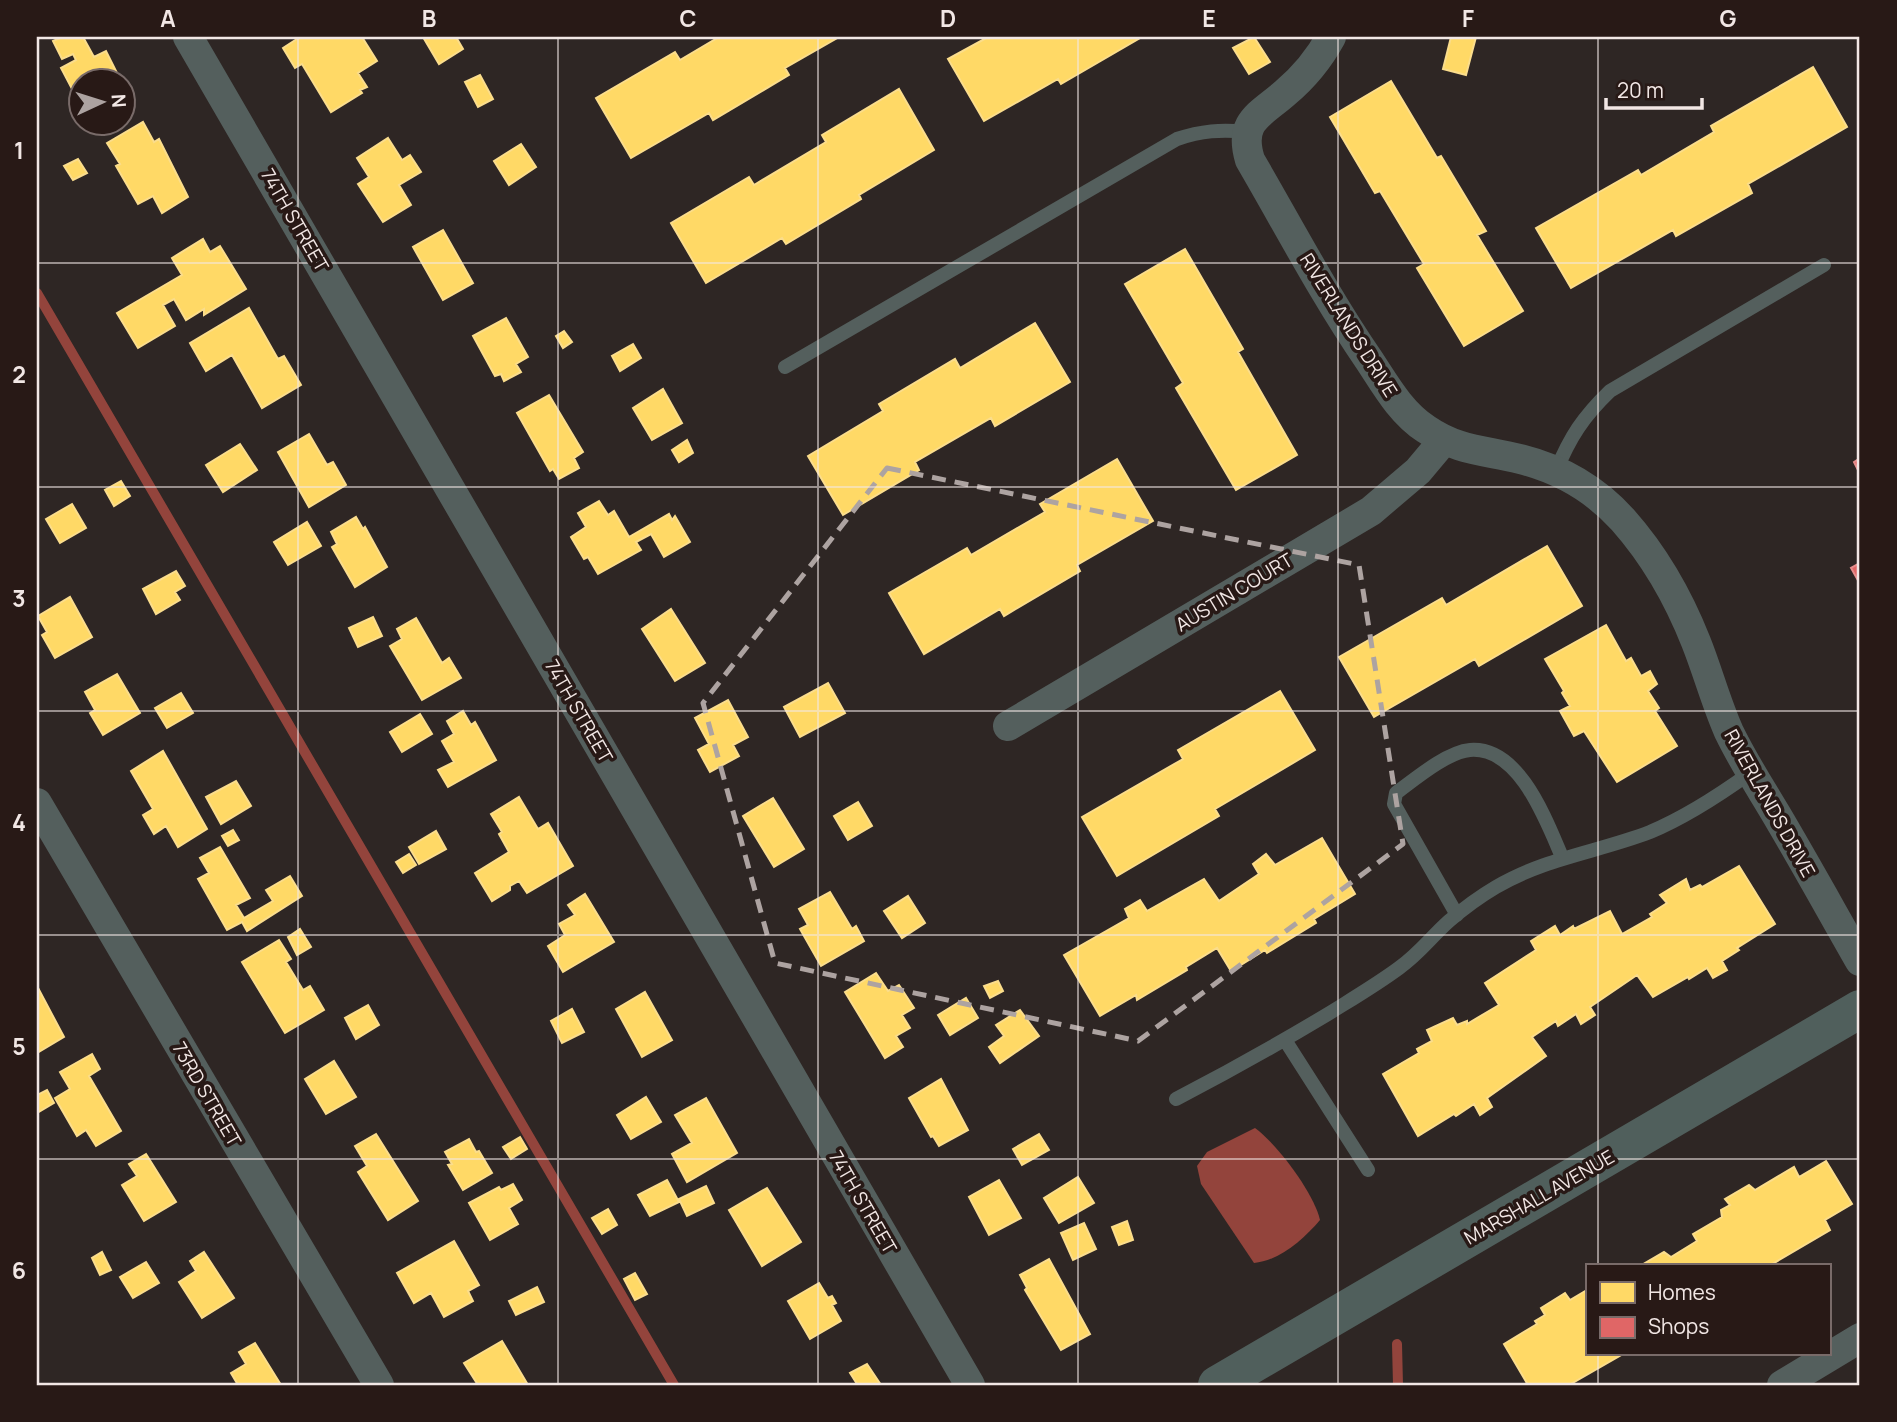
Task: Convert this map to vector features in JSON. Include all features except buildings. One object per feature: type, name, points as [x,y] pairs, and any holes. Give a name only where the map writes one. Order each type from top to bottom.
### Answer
[{"type":"street","name":"74TH STREET","points":[[188,37],[970,1385]]},
{"type":"street","points":[[1247,132],[1255,115],[1284,94],[1299,79],[1331,37]]},
{"type":"street","name":"RIVERLANDS DRIVE","points":[[1247,132],[1246,144],[1250,160],[1343,323],[1400,405],[1424,427],[1467,450],[1520,460],[1556,471],[1577,482],[1625,522],[1677,599],[1696,641],[1728,730],[1750,773],[1860,961]]},
{"type":"street","name":"AUSTIN COURT","points":[[1008,726],[1371,511],[1418,471],[1444,440]]},
{"type":"street","name":"73RD STREET","points":[[37,803],[379,1385]]},
{"type":"street","name":"MARSHALL AVENUE","points":[[1217,1385],[1860,1009]]},
{"type":"street","points":[[1782,1385],[1860,1338]]},
{"type":"lane","points":[[785,367],[1177,139],[1223,129],[1247,132]]},
{"type":"lane","points":[[1556,471],[1568,441],[1580,422],[1610,391],[1824,265]]},
{"type":"lane","points":[[1457,915],[1394,804],[1396,793],[1455,754],[1469,750],[1489,751],[1507,761],[1528,788],[1562,857]]},
{"type":"lane","points":[[1175,1099],[1248,1062],[1393,973],[1419,954],[1457,915],[1495,887],[1562,857],[1651,831],[1685,815],[1750,773]]},
{"type":"lane","points":[[1285,1040],[1367,1170]]},
{"type":"highlighted area","points":[[887,468],[1359,565],[1403,844],[1138,1041],[775,963],[703,703]]},
{"type":"shaded area","points":[[1255,1128],[1274,1145],[1294,1170],[1310,1196],[1320,1220],[1282,1254],[1254,1263],[1201,1184],[1197,1166],[1207,1152]]},
{"type":"waterway","points":[[37,293],[674,1385]]},
{"type":"waterway","points":[[1397,1344],[1398,1385]]}]
